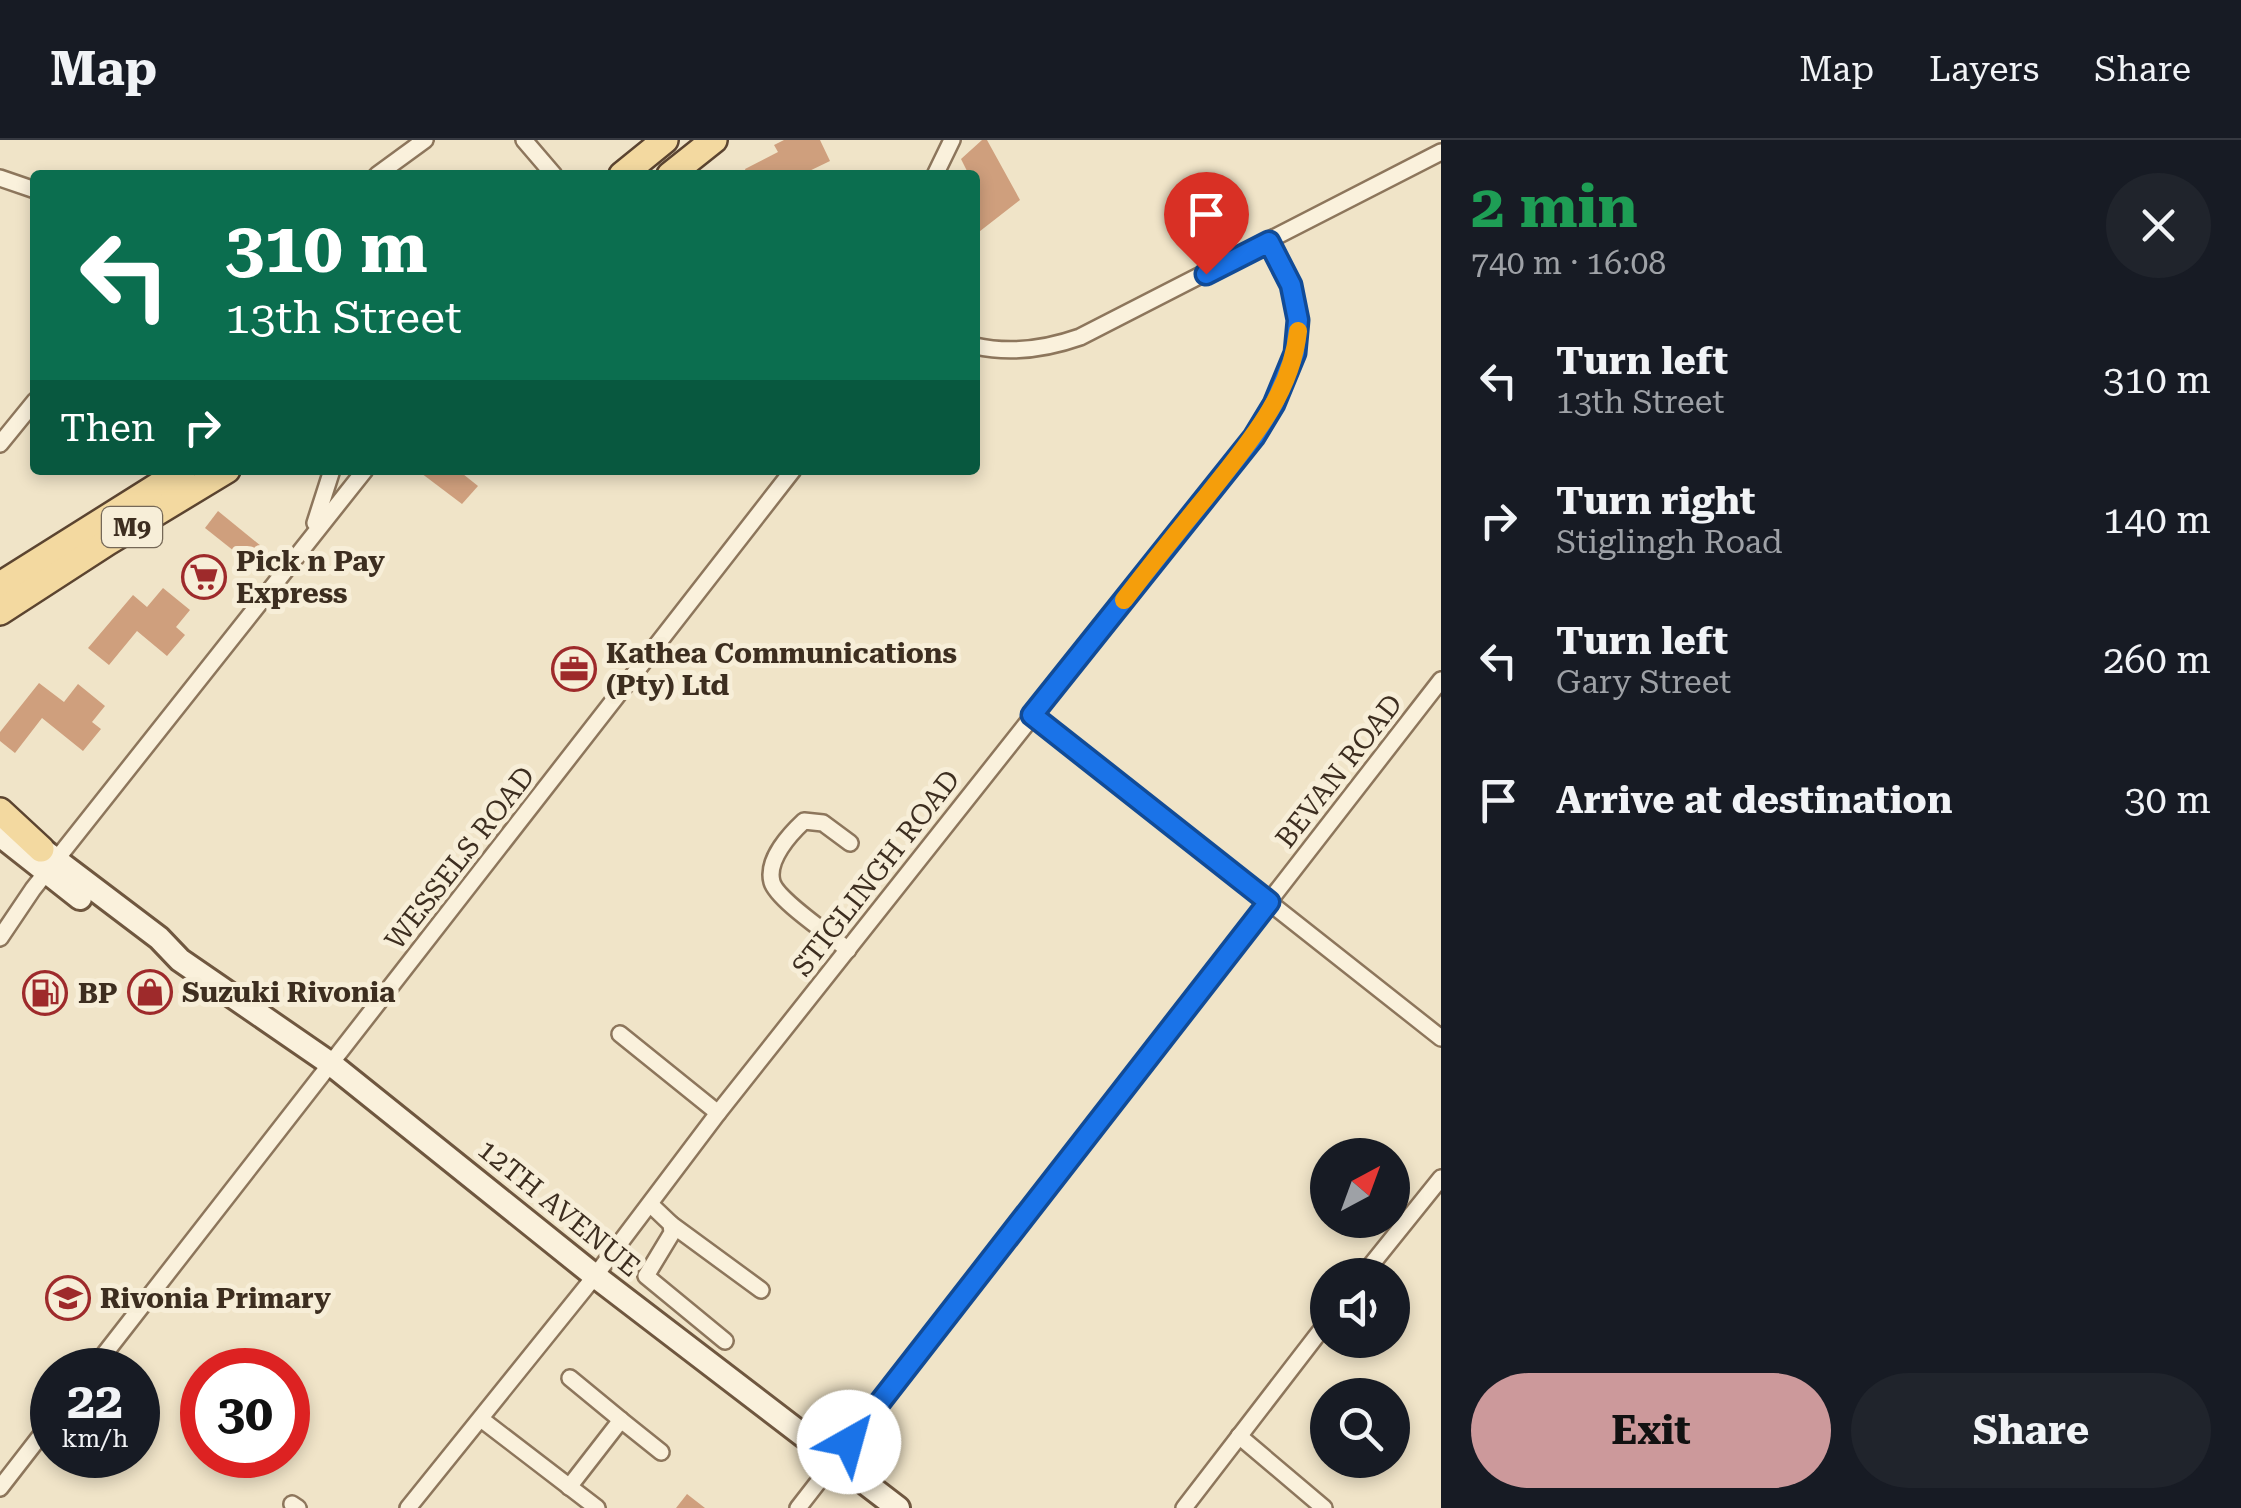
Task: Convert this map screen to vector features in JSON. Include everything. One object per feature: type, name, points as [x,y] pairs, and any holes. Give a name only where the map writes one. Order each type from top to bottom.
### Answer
[{"type":"main road","points":[[628,170],[665,140]]},
{"type":"main road","points":[[676,170],[714,140]]},
{"type":"main road","name":"M9","points":[[0,585],[175,475]]},
{"type":"main road","name":"M9","points":[[0,612],[219,475]]},
{"type":"main road","points":[[0,624],[38,586]]},
{"type":"main road","points":[[0,814],[48,861]]},
{"type":"main road","name":"12TH AVENUE","points":[[0,836],[48,861],[159,938],[180,960],[331,1064],[594,1276],[898,1508]]},
{"type":"street","points":[[383,170],[425,140]]},
{"type":"street","points":[[524,140],[550,170]]},
{"type":"street","points":[[938,170],[952,140]]},
{"type":"street","points":[[980,346],[1018,350],[1064,342],[1441,152]]},
{"type":"street","points":[[0,178],[30,188]]},
{"type":"street","name":"STIGLINGH ROAD","points":[[408,1508],[1254,437],[1274,404],[1295,353],[1298,320],[1291,285],[1269,242]]},
{"type":"street","points":[[0,444],[30,406]]},
{"type":"street","points":[[310,537],[330,475]]},
{"type":"street","points":[[0,938],[48,861],[361,475]]},
{"type":"street","name":"WESSELS ROAD","points":[[109,1348],[789,475]]},
{"type":"street","name":"BEVAN ROAD","points":[[798,1508],[1441,680]]},
{"type":"street","points":[[1032,715],[1441,1038]]},
{"type":"street","points":[[848,950],[778,892],[771,877],[777,853],[801,822],[823,823],[850,843]]},
{"type":"street","points":[[620,1034],[718,1113]]},
{"type":"street","points":[[1377,1258],[1441,1178]]},
{"type":"street","points":[[650,1204],[761,1290]]},
{"type":"street","points":[[671,1224],[672,1233],[646,1276],[726,1341]]},
{"type":"street","points":[[1184,1508],[1310,1344]]},
{"type":"street","points":[[570,1378],[661,1452]]},
{"type":"street","points":[[481,1419],[597,1508]]},
{"type":"street","points":[[569,1486],[622,1420]]},
{"type":"street","points":[[1239,1436],[1324,1508]]},
{"type":"street","points":[[0,1488],[30,1449]]},
{"type":"building","points":[[784,140],[820,140],[830,161],[811,170],[745,170],[778,152],[774,145]]},
{"type":"building","points":[[987,140],[1020,200],[980,231],[980,170],[966,170],[961,159]]},
{"type":"building","points":[[424,475],[464,475],[478,486],[462,504]]},
{"type":"building","points":[[218,511],[272,555],[259,571],[205,528]]},
{"type":"building","points":[[163,588],[190,610],[176,627],[185,635],[167,656],[137,631],[109,665],[88,648],[133,595],[147,607]]},
{"type":"building","points":[[39,683],[64,702],[78,684],[105,706],[92,722],[101,729],[83,751],[42,718],[15,753],[0,741],[0,732]]},
{"type":"building","points":[[687,1494],[705,1508],[676,1508]]},
{"type":"slow traffic","points":[[1124,600],[1264,422],[1295,353],[1298,331]]},
{"type":"place","name":"Pick n Pay Express","points":[[204,577]]},
{"type":"place","name":"Kathea Communications (Pty) Ltd","points":[[574,669]]},
{"type":"place","name":"Suzuki Rivonia","points":[[150,992]]},
{"type":"place","name":"BP","points":[[45,993]]},
{"type":"place","name":"Rivonia Primary","points":[[68,1298]]},
{"type":"route","points":[[849,1442],[1269,902],[1032,715],[1254,437],[1285,379],[1295,353],[1296,302],[1269,242],[1206,274]]}]
